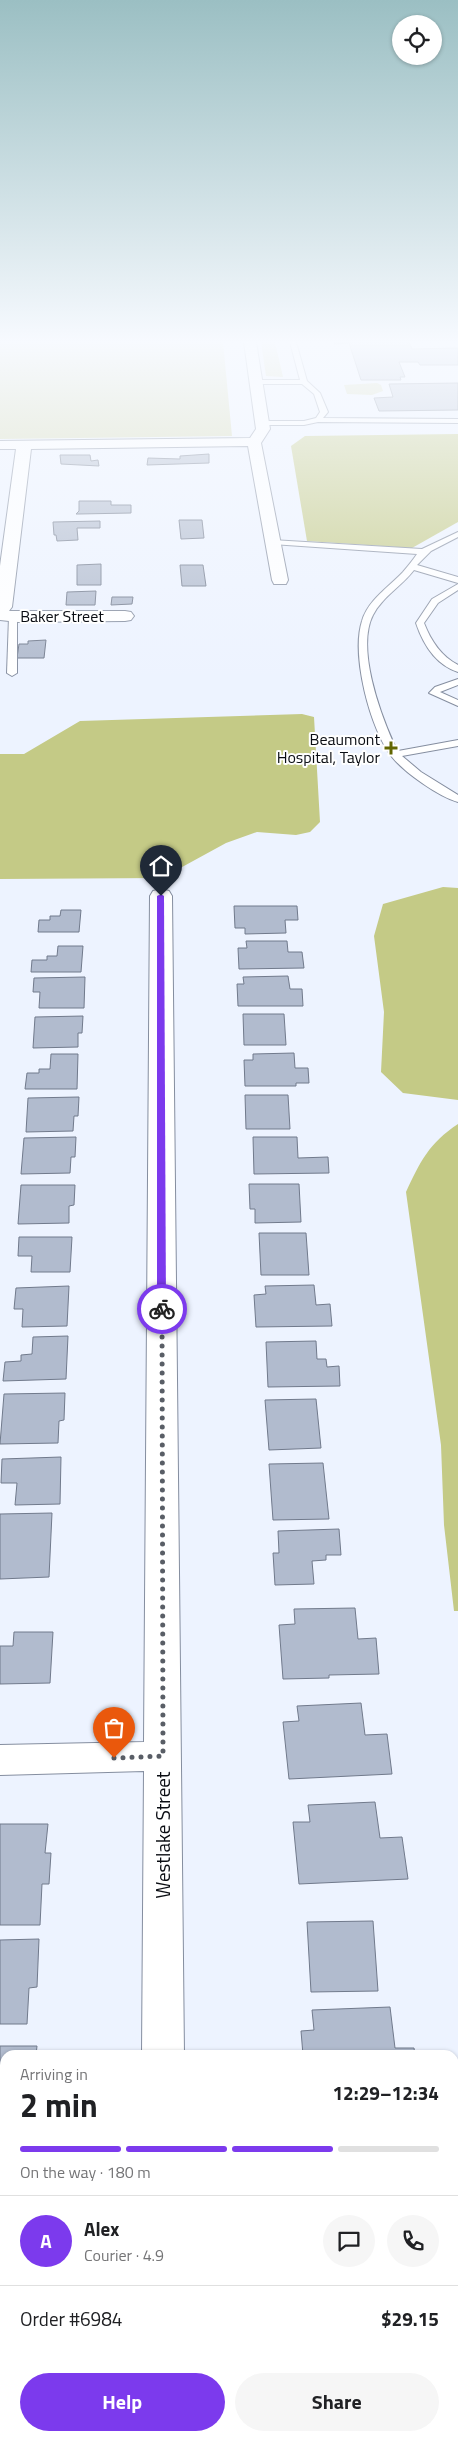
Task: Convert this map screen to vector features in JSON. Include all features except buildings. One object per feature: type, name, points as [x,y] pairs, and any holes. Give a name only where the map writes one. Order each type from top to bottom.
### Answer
[{"type":"street","points":[[4,614],[3,607],[23,456]]},
{"type":"street","points":[[257,456],[280,580]]},
{"type":"street","name":"Baker Street","points":[[4,614],[125,616]]},
{"type":"street","name":"Westlake Street","points":[[161,896],[163,2050]]},
{"type":"street","points":[[0,1760],[163,1756]]},
{"type":"lane","points":[[458,534],[423,552],[414,567],[377,603],[366,619],[363,631],[363,653],[381,729],[396,754],[420,775],[458,799]]},
{"type":"lane","points":[[272,542],[372,546],[423,552]]},
{"type":"lane","points":[[414,567],[458,580]]},
{"type":"lane","points":[[458,587],[436,600],[424,612],[420,623],[433,651],[458,669]]},
{"type":"lane","points":[[4,614],[12,673]]},
{"type":"lane","points":[[458,682],[438,689],[434,693],[458,703]]},
{"type":"lane","points":[[396,754],[458,743]]},
{"type":"green space","points":[[293,456],[458,456],[458,522],[412,548],[307,541]]},
{"type":"green space","points":[[302,714],[314,717],[320,822],[310,832],[296,835],[257,832],[226,843],[162,878],[0,879],[0,754],[24,754],[80,721]]},
{"type":"green space","points":[[443,887],[458,888],[458,1100],[403,1093],[381,1072],[384,1012],[374,936],[383,904]]},
{"type":"green space","points":[[458,1124],[458,1611],[454,1611],[444,1525],[441,1445],[406,1192],[416,1171],[432,1146]]},
{"type":"way so far","points":[[114,1758],[163,1756],[162,1309]]},
{"type":"place","name":"Beaumont Hospital, Taylor","points":[[391,748]]},
{"type":"route","points":[[161,896],[162,1309]]}]
